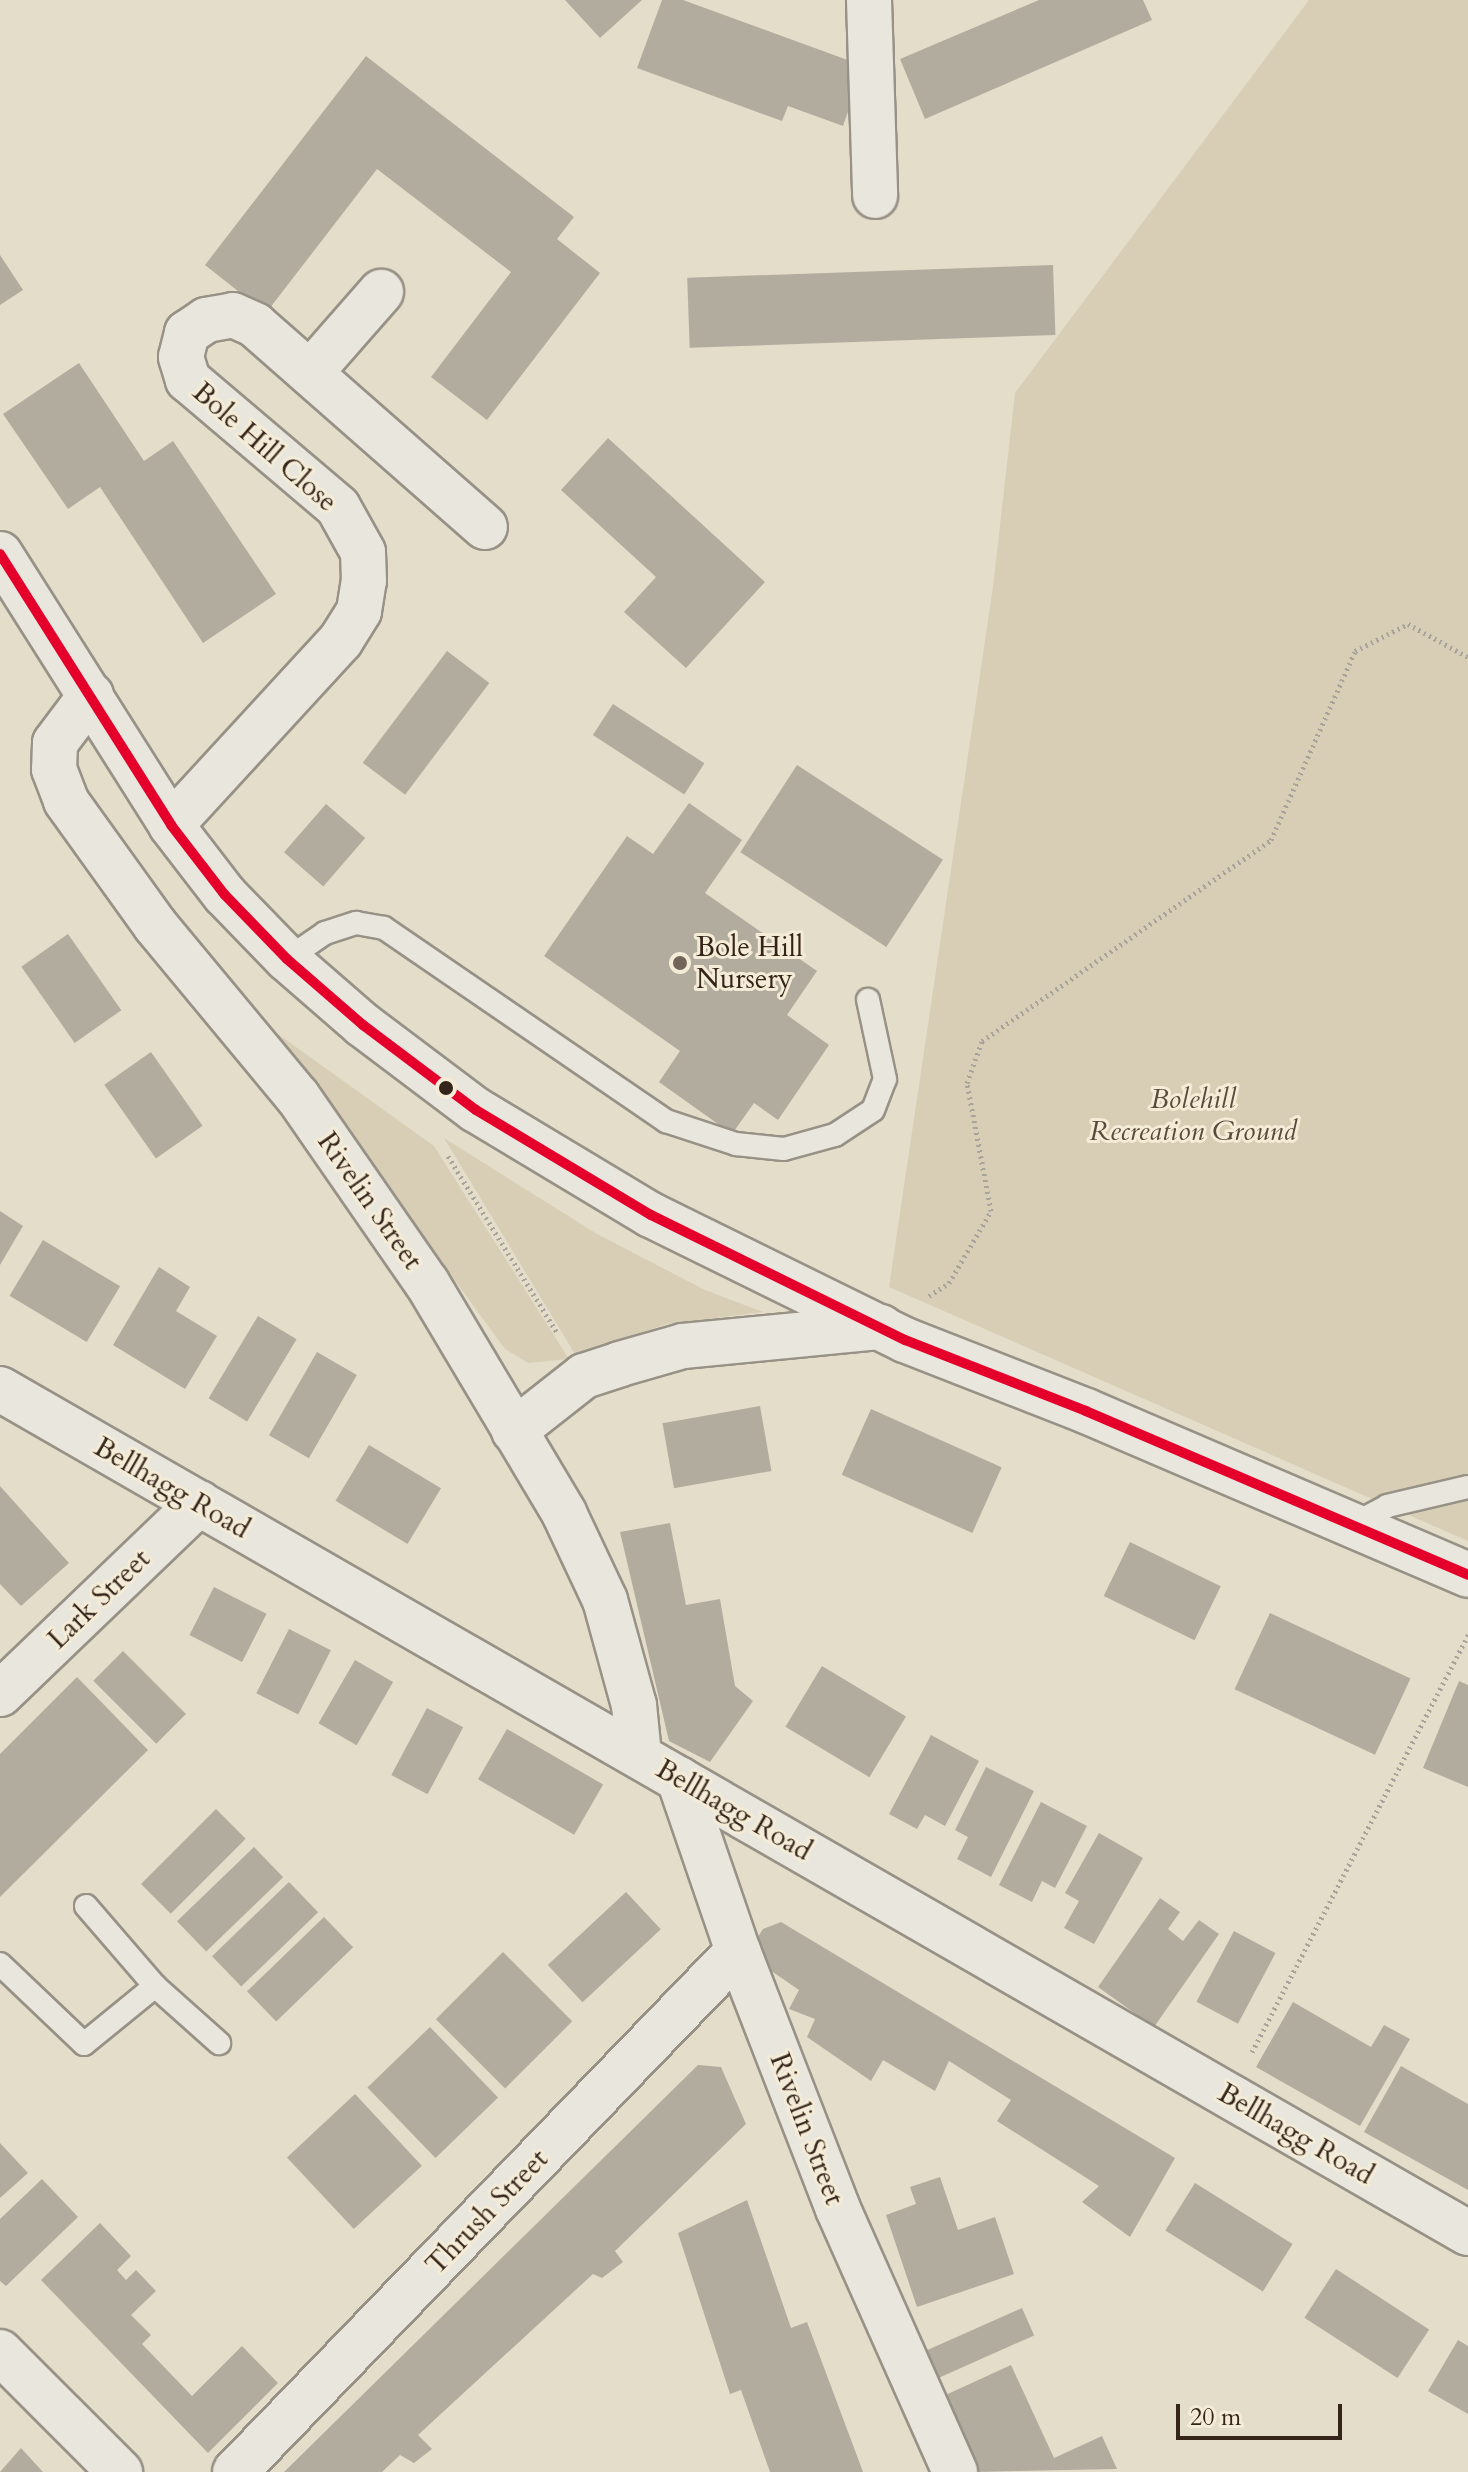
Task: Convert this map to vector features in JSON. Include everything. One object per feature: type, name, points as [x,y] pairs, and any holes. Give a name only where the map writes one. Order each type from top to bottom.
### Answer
[{"type":"street","points":[[869,0],[875,196]]},
{"type":"street","points":[[310,373],[381,292]]},
{"type":"street","name":"Bole Hill Close","points":[[171,825],[341,640],[359,611],[364,581],[363,552],[338,507],[188,380],[181,357],[187,333],[206,320],[233,315],[255,325],[485,527]]},
{"type":"street","points":[[0,554],[171,825],[225,895],[287,959],[363,1025],[476,1110],[651,1215],[881,1327],[1468,1575]]},
{"type":"street","name":"Rivelin Street","points":[[91,695],[55,743],[54,769],[66,801],[155,925],[298,1097],[427,1283],[564,1513],[605,1600],[634,1705],[639,1755]]},
{"type":"street","points":[[514,1431],[584,1376],[683,1346],[881,1327]]},
{"type":"street","name":"Bellhagg Road","points":[[0,1389],[1468,2233]]},
{"type":"street","name":"Lark Street","points":[[0,1694],[199,1503]]},
{"type":"street","name":"Rivelin Street","points":[[679,1779],[738,1951],[838,2209],[955,2472]]},
{"type":"street","name":"Thrush Street","points":[[235,2472],[738,1951]]},
{"type":"street","points":[[0,2352],[120,2472]]},
{"type":"lane","points":[[287,959],[325,933],[356,923],[384,928],[666,1121],[736,1144],[784,1149],[835,1135],[873,1110],[885,1079],[868,1000]]},
{"type":"lane","points":[[1352,1525],[1387,1506],[1468,1487]]},
{"type":"lane","points":[[86,1906],[155,1986],[219,2043]]},
{"type":"lane","points":[[0,1964],[84,2044],[155,1986]]},
{"type":"path","points":[[881,1327],[949,1283],[991,1211],[967,1083],[982,1041],[1271,840],[1355,651],[1408,624],[1468,657]]},
{"type":"path","points":[[447,1154],[584,1376]]},
{"type":"path","points":[[1230,2095],[1468,1635]]},
{"type":"green space","name":"Bolehill Recreation Ground","points":[[1309,0],[1468,0],[1468,1541],[889,1287],[993,587],[1015,393]]},
{"type":"green space","points":[[271,1029],[434,1146],[569,1359],[528,1363],[505,1349]]},
{"type":"green space","points":[[444,1138],[597,1234],[705,1290],[763,1312],[667,1324],[575,1354]]},
{"type":"building","points":[[565,0],[642,0],[600,38]]},
{"type":"building","points":[[662,0],[683,0],[864,66],[843,126],[788,106],[782,121],[637,68]]},
{"type":"building","points":[[1039,0],[1143,0],[1152,20],[925,119],[900,59]]},
{"type":"building","points":[[366,56],[574,217],[557,239],[600,273],[487,420],[431,377],[511,272],[377,169],[266,313],[205,265]]},
{"type":"building","points":[[0,255],[23,290],[0,305]]},
{"type":"building","points":[[1053,265],[1055,335],[690,348],[687,278]]},
{"type":"building","points":[[79,363],[144,461],[173,441],[276,594],[203,643],[100,487],[68,509],[3,414]]},
{"type":"building","points":[[608,438],[765,582],[686,668],[624,612],[656,577],[561,490]]},
{"type":"building","points":[[447,651],[489,683],[405,795],[363,763]]},
{"type":"building","points":[[613,704],[704,763],[684,794],[593,735]]},
{"type":"building","points":[[797,765],[943,860],[886,947],[740,852]]},
{"type":"building","name":"Bole Hill Nursery","points":[[689,803],[742,840],[705,893],[817,971],[787,1015],[829,1045],[778,1120],[754,1103],[732,1134],[659,1082],[680,1051],[544,956],[627,836],[653,854]]},
{"type":"building","points":[[326,804],[365,838],[323,886],[284,852]]},
{"type":"building","points":[[68,934],[121,1010],[75,1043],[21,967]]},
{"type":"building","points":[[151,1052],[203,1126],[156,1158],[104,1085]]},
{"type":"building","points":[[0,1211],[23,1226],[0,1265]]},
{"type":"building","points":[[43,1240],[120,1286],[87,1342],[10,1296]]},
{"type":"building","points":[[159,1267],[190,1287],[176,1311],[217,1336],[185,1389],[113,1345]]},
{"type":"building","points":[[258,1316],[297,1339],[247,1421],[209,1398]]},
{"type":"building","points":[[317,1352],[357,1375],[309,1458],[269,1435]]},
{"type":"building","points":[[760,1406],[771,1471],[674,1488],[663,1423]]},
{"type":"building","points":[[871,1409],[1002,1467],[972,1533],[842,1475]]},
{"type":"building","points":[[369,1445],[441,1488],[408,1544],[336,1501]]},
{"type":"building","points":[[0,1486],[69,1563],[21,1606],[0,1584]]},
{"type":"building","points":[[670,1523],[686,1605],[720,1599],[735,1686],[753,1701],[710,1762],[669,1741],[620,1532]]},
{"type":"building","points":[[1130,1542],[1221,1586],[1194,1640],[1104,1596]]},
{"type":"building","points":[[214,1587],[267,1614],[242,1662],[189,1635]]},
{"type":"building","points":[[1270,1613],[1410,1679],[1375,1755],[1235,1689]]},
{"type":"building","points":[[289,1629],[331,1650],[298,1714],[256,1693]]},
{"type":"building","points":[[123,1651],[186,1714],[156,1744],[93,1681]]},
{"type":"building","points":[[355,1660],[393,1682],[357,1745],[318,1723]]},
{"type":"building","points":[[822,1666],[906,1716],[869,1777],[785,1727]]},
{"type":"building","points":[[77,1677],[148,1750],[0,1897],[0,1754]]},
{"type":"building","points":[[1459,1681],[1468,1685],[1468,1787],[1423,1768]]},
{"type":"building","points":[[427,1708],[463,1727],[428,1794],[391,1775]]},
{"type":"building","points":[[507,1729],[603,1784],[574,1835],[478,1779]]},
{"type":"building","points":[[931,1735],[979,1761],[945,1826],[925,1815],[917,1829],[889,1814]]},
{"type":"building","points":[[986,1767],[1034,1791],[991,1877],[957,1859],[968,1837],[955,1830]]},
{"type":"building","points":[[1041,1802],[1087,1826],[1055,1888],[1042,1881],[1032,1902],[999,1885]]},
{"type":"building","points":[[216,1809],[246,1839],[171,1914],[141,1884]]},
{"type":"building","points":[[1099,1833],[1143,1858],[1094,1944],[1064,1928],[1079,1901],[1065,1893]]},
{"type":"building","points":[[254,1847],[283,1877],[206,1952],[177,1921]]},
{"type":"building","points":[[289,1882],[318,1912],[241,1987],[212,1956]]},
{"type":"building","points":[[626,1892],[661,1929],[583,2002],[548,1965]]},
{"type":"building","points":[[1160,1898],[1180,1912],[1168,1929],[1183,1941],[1199,1920],[1219,1934],[1154,2027],[1098,1987]]},
{"type":"building","points":[[324,1917],[353,1947],[276,2022],[247,1991]]},
{"type":"building","points":[[781,1922],[1175,2158],[1130,2237],[1082,2202],[1099,2186],[997,2121],[1011,2100],[949,2061],[935,2091],[883,2060],[871,2081],[807,2037],[815,2019],[789,2009],[799,1990],[747,1954],[763,1929]]},
{"type":"building","points":[[1234,1931],[1275,1953],[1238,2024],[1196,2002]]},
{"type":"building","points":[[503,1952],[572,2021],[505,2088],[436,2019]]},
{"type":"building","points":[[1293,2002],[1371,2047],[1384,2025],[1410,2039],[1360,2126],[1256,2067]]},
{"type":"building","points":[[430,2027],[498,2097],[435,2158],[367,2087]]},
{"type":"building","points":[[698,2065],[721,2067],[746,2124],[615,2251],[623,2262],[602,2278],[593,2274],[418,2435],[432,2449],[414,2463],[400,2455],[382,2472],[284,2472]]},
{"type":"building","points":[[1401,2066],[1468,2104],[1468,2190],[1364,2132]]},
{"type":"building","points":[[355,2094],[422,2166],[354,2229],[287,2157]]},
{"type":"building","points":[[0,2143],[28,2173],[0,2198]]},
{"type":"building","points":[[940,2177],[958,2230],[995,2217],[1014,2274],[917,2307],[886,2215],[916,2204],[910,2187]]},
{"type":"building","points":[[42,2179],[78,2217],[6,2286],[0,2281],[0,2219]]},
{"type":"building","points":[[1195,2183],[1293,2244],[1263,2291],[1165,2230]]},
{"type":"building","points":[[747,2200],[791,2328],[807,2322],[863,2472],[770,2472],[741,2390],[730,2394],[678,2233]]},
{"type":"building","points":[[100,2223],[131,2256],[117,2270],[126,2280],[136,2270],[156,2291],[131,2315],[151,2335],[142,2344],[192,2396],[242,2346],[278,2383],[208,2453],[41,2280]]},
{"type":"building","points":[[1336,2269],[1429,2329],[1398,2378],[1304,2318]]},
{"type":"building","points":[[1022,2308],[1034,2335],[930,2382],[918,2354]]},
{"type":"building","points":[[1458,2340],[1468,2346],[1468,2414],[1428,2391]]},
{"type":"building","points":[[1011,2365],[1054,2458],[1102,2436],[1117,2469],[974,2472],[939,2398]]},
{"type":"building","points":[[21,2448],[43,2472],[0,2472]]},
{"type":"transit line","points":[[0,554],[171,825],[225,895],[287,959],[363,1025],[476,1110],[651,1215],[905,1340],[1086,1411],[1468,1575]]},
{"type":"place","name":"Bole Hill Nursery","points":[[680,963]]}]
